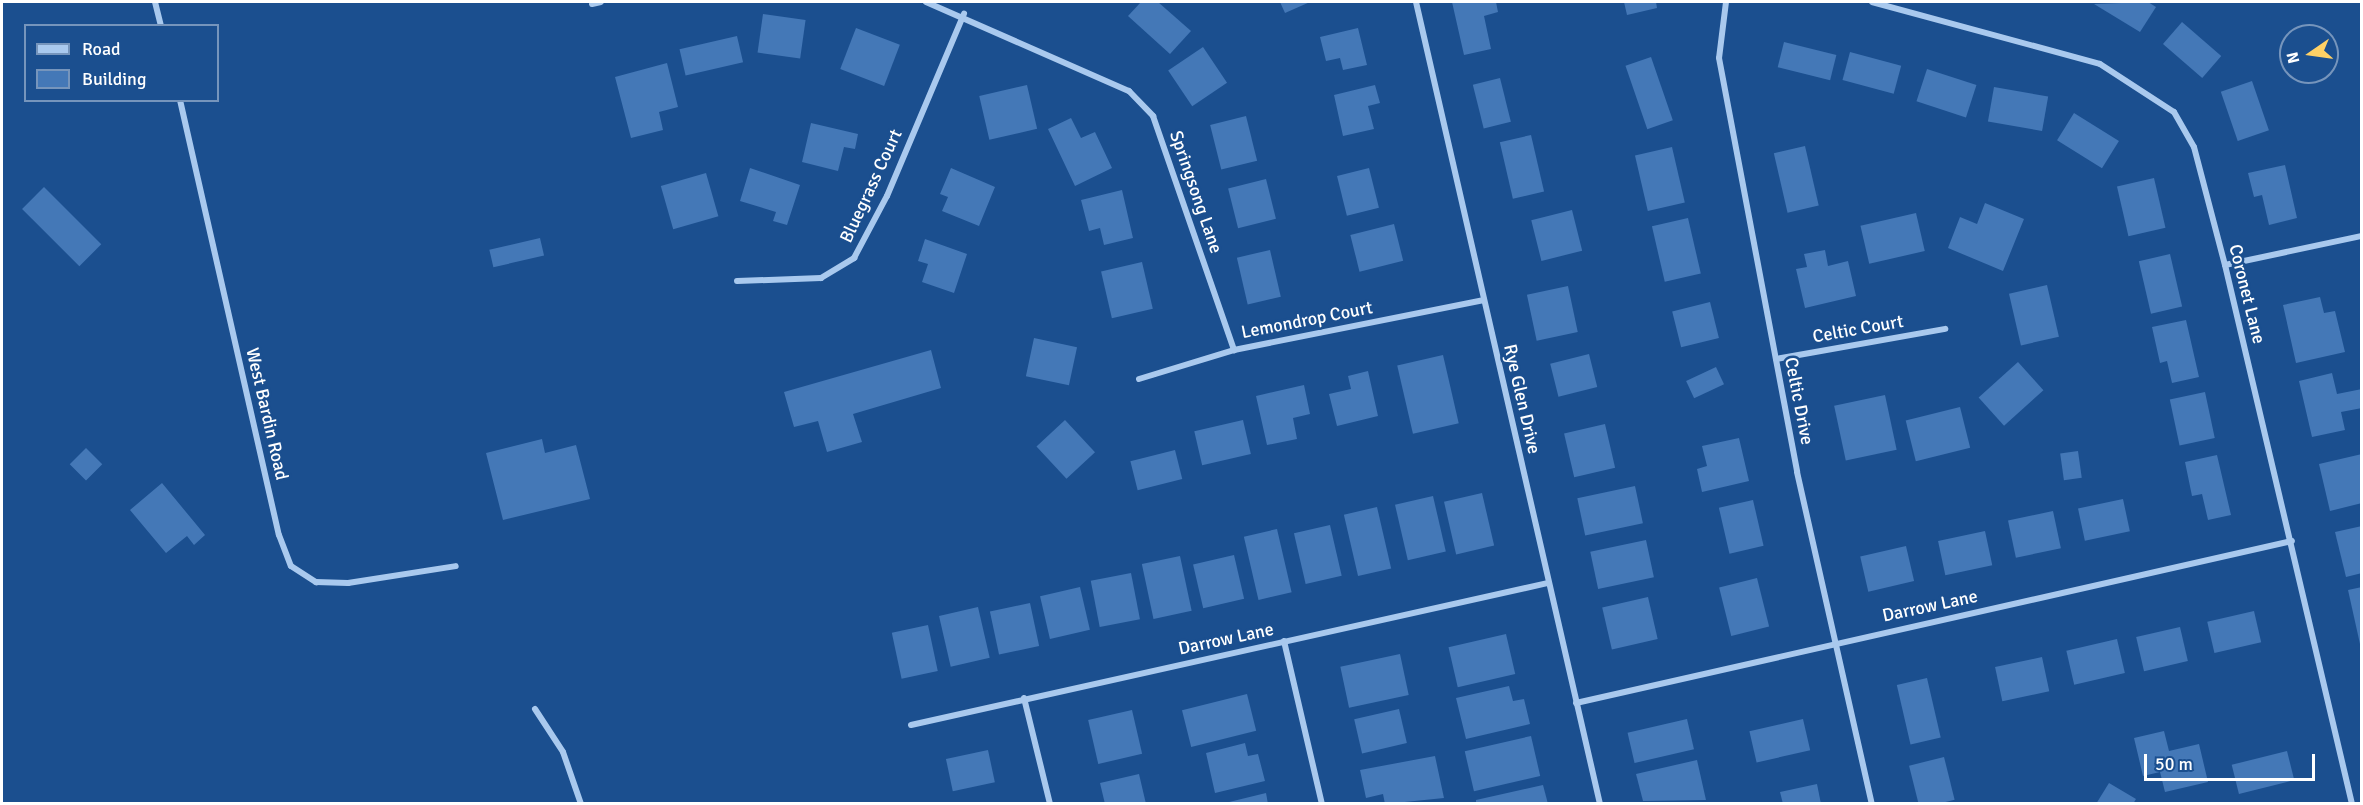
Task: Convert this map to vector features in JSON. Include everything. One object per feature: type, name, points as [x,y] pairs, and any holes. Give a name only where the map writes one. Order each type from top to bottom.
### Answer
[{"type":"street","points":[[155,2],[160,24]]},
{"type":"street","points":[[592,4],[601,2]]},
{"type":"street","name":"Springsong Lane","points":[[926,2],[964,14],[1129,91],[1153,116],[1234,350]]},
{"type":"street","name":"Rye Glen Drive","points":[[1416,2],[1600,804]]},
{"type":"street","name":"Celtic Drive","points":[[1726,2],[1719,58],[1776,359],[1872,804]]},
{"type":"street","name":"Coronet Lane","points":[[1872,2],[2100,64],[2174,112],[2194,147],[2225,265],[2292,541],[2352,804]]},
{"type":"street","name":"Bluegrass Court","points":[[737,281],[821,278],[854,258],[887,196],[964,14]]},
{"type":"street","name":"West Bardin Road","points":[[180,102],[279,536],[291,566],[316,582],[348,583],[456,566]]},
{"type":"street","points":[[2225,265],[2361,236]]},
{"type":"street","name":"Lemondrop Court","points":[[1139,379],[1234,350],[1484,300]]},
{"type":"street","name":"Celtic Court","points":[[1776,359],[1945,330]]},
{"type":"street","name":"Darrow Lane","points":[[1576,703],[1836,642],[2292,541]]},
{"type":"street","name":"Darrow Lane","points":[[911,725],[1548,583]]},
{"type":"street","points":[[1284,641],[1322,804]]},
{"type":"street","points":[[1024,698],[1050,804]]},
{"type":"street","points":[[535,709],[563,752],[581,804]]},
{"type":"building","points":[[1141,2],[1158,2],[1191,31],[1170,54],[1128,16]]},
{"type":"building","points":[[1280,2],[1310,2],[1285,13]]},
{"type":"building","points":[[1452,2],[1496,2],[1498,12],[1484,16],[1491,49],[1464,55]]},
{"type":"building","points":[[1624,2],[1656,2],[1657,8],[1627,15]]},
{"type":"building","points":[[2148,2],[2156,7],[2140,32],[2094,4]]},
{"type":"building","points":[[763,14],[806,20],[800,59],[758,53]]},
{"type":"building","points":[[2182,22],[2221,56],[2202,78],[2163,44]]},
{"type":"building","points":[[856,28],[900,45],[884,86],[840,69]]},
{"type":"building","points":[[1358,28],[1367,65],[1343,70],[1340,58],[1326,61],[1320,37]]},
{"type":"building","points":[[737,36],[743,62],[686,76],[680,49]]},
{"type":"building","points":[[1784,42],[1836,55],[1830,80],[1778,67]]},
{"type":"building","points":[[1203,47],[1227,83],[1192,106],[1168,70]]},
{"type":"building","points":[[1850,52],[1901,66],[1894,94],[1842,80]]},
{"type":"building","points":[[1651,57],[1673,120],[1647,129],[1625,66]]},
{"type":"building","points":[[667,63],[678,107],[659,112],[663,130],[631,138],[615,77]]},
{"type":"building","points":[[1927,69],[1976,85],[1966,117],[1916,101]]},
{"type":"building","points":[[1500,78],[1511,122],[1484,128],[1473,85]]},
{"type":"building","points":[[2252,81],[2269,130],[2238,141],[2221,92]]},
{"type":"building","points":[[1027,85],[1037,129],[989,140],[979,96]]},
{"type":"building","points":[[1375,85],[1380,103],[1368,106],[1374,129],[1343,136],[1334,95]]},
{"type":"building","points":[[1994,87],[2048,97],[2042,131],[1988,121]]},
{"type":"building","points":[[2074,113],[2119,141],[2102,168],[2057,140]]},
{"type":"building","points":[[1246,116],[1257,161],[1221,170],[1210,125]]},
{"type":"building","points":[[1071,118],[1081,138],[1095,132],[1112,168],[1075,186],[1048,129]]},
{"type":"building","points":[[811,123],[858,134],[855,149],[844,147],[838,171],[802,162]]},
{"type":"building","points":[[1531,135],[1544,192],[1513,199],[1500,142]]},
{"type":"building","points":[[1805,146],[1819,205],[1788,213],[1774,153]]},
{"type":"building","points":[[1672,147],[1685,203],[1648,211],[1635,156]]},
{"type":"building","points":[[2285,165],[2297,218],[2269,225],[2262,195],[2254,197],[2248,173]]},
{"type":"building","points":[[750,168],[800,185],[787,225],[773,221],[776,212],[740,201]]},
{"type":"building","points":[[951,168],[995,187],[979,226],[942,211],[948,197],[940,194]]},
{"type":"building","points":[[1369,168],[1379,208],[1347,216],[1337,176]]},
{"type":"building","points":[[706,173],[718,216],[673,229],[661,186]]},
{"type":"building","points":[[2154,178],[2165,228],[2128,236],[2117,187]]},
{"type":"building","points":[[1266,179],[1276,219],[1238,228],[1228,188]]},
{"type":"building","points":[[44,187],[101,244],[79,266],[22,209]]},
{"type":"building","points":[[1122,190],[1133,238],[1104,245],[1100,228],[1089,231],[1081,200]]},
{"type":"building","points":[[1985,203],[2024,219],[2003,271],[1948,248],[1960,217],[1977,224]]},
{"type":"building","points":[[1572,210],[1582,251],[1541,261],[1531,220]]},
{"type":"building","points":[[1916,213],[1925,251],[1869,264],[1860,226]]},
{"type":"building","points":[[1688,218],[1701,274],[1665,282],[1652,226]]},
{"type":"building","points":[[1394,224],[1403,261],[1360,272],[1350,235]]},
{"type":"building","points":[[540,238],[544,256],[493,267],[489,250]]},
{"type":"building","points":[[925,239],[967,254],[954,293],[922,282],[928,264],[918,261]]},
{"type":"building","points":[[1270,250],[1281,297],[1248,304],[1237,258]]},
{"type":"building","points":[[1825,250],[1828,266],[1848,261],[1856,296],[1805,308],[1796,269],[1807,267],[1804,254]]},
{"type":"building","points":[[2170,254],[2182,307],[2151,314],[2139,261]]},
{"type":"building","points":[[1142,262],[1153,309],[1112,318],[1101,271]]},
{"type":"building","points":[[2047,285],[2059,337],[2021,345],[2009,294]]},
{"type":"building","points":[[1568,286],[1578,332],[1537,341],[1527,295]]},
{"type":"building","points":[[2320,297],[2324,313],[2335,311],[2345,352],[2296,363],[2283,305]]},
{"type":"building","points":[[1710,302],[1719,338],[1681,347],[1672,311]]},
{"type":"building","points":[[2186,320],[2199,377],[2172,383],[2167,361],[2160,363],[2152,327]]},
{"type":"building","points":[[1034,338],[1077,347],[1069,385],[1026,376]]},
{"type":"building","points":[[931,350],[941,388],[853,414],[862,442],[827,452],[818,421],[794,427],[784,392]]},
{"type":"building","points":[[1589,354],[1597,387],[1558,397],[1550,364]]},
{"type":"building","points":[[1443,355],[1459,423],[1413,434],[1397,366]]},
{"type":"building","points":[[2018,362],[2043,390],[2004,426],[1979,397]]},
{"type":"building","points":[[1716,367],[1724,384],[1694,398],[1686,381]]},
{"type":"building","points":[[1368,371],[1378,416],[1337,426],[1329,394],[1351,389],[1348,376]]},
{"type":"building","points":[[2332,373],[2337,394],[2362,389],[2362,408],[2341,412],[2345,430],[2312,437],[2299,381]]},
{"type":"building","points":[[1304,385],[1310,414],[1293,418],[1297,439],[1267,445],[1256,396]]},
{"type":"building","points":[[2205,392],[2215,438],[2180,445],[2170,399]]},
{"type":"building","points":[[1885,395],[1897,450],[1846,461],[1834,406]]},
{"type":"building","points":[[1960,407],[1970,448],[1916,461],[1906,421]]},
{"type":"building","points":[[1065,420],[1095,452],[1066,479],[1036,447]]},
{"type":"building","points":[[1243,420],[1251,454],[1202,465],[1194,431]]},
{"type":"building","points":[[1605,424],[1615,468],[1574,477],[1564,433]]},
{"type":"building","points":[[1739,438],[1749,481],[1702,492],[1697,469],[1707,466],[1702,446]]},
{"type":"building","points":[[542,439],[545,453],[576,445],[590,499],[503,520],[486,453]]},
{"type":"building","points":[[86,448],[102,464],[86,481],[70,464]]},
{"type":"building","points":[[1175,450],[1182,479],[1138,490],[1130,461]]},
{"type":"building","points":[[2078,451],[2082,478],[2064,480],[2060,454]]},
{"type":"building","points":[[2362,454],[2362,503],[2330,511],[2319,464]]},
{"type":"building","points":[[2217,455],[2231,515],[2208,520],[2202,494],[2192,496],[2185,462]]},
{"type":"building","points":[[162,483],[205,535],[194,545],[187,536],[166,553],[130,510]]},
{"type":"building","points":[[1635,486],[1643,523],[1585,535],[1577,498]]},
{"type":"building","points":[[1482,493],[1494,546],[1456,554],[1444,502]]},
{"type":"building","points":[[1433,496],[1446,552],[1408,560],[1395,505]]},
{"type":"building","points":[[2123,499],[2130,531],[2085,541],[2078,509]]},
{"type":"building","points":[[1753,500],[1764,546],[1729,554],[1719,508]]},
{"type":"building","points":[[1377,507],[1391,568],[1358,576],[1344,515]]},
{"type":"building","points":[[2053,511],[2061,548],[2016,558],[2008,521]]},
{"type":"building","points":[[1330,525],[1342,576],[1306,584],[1294,533]]},
{"type":"building","points":[[2362,526],[2362,573],[2346,577],[2335,532]]},
{"type":"building","points":[[1277,529],[1292,592],[1258,600],[1244,537]]},
{"type":"building","points":[[1985,531],[1992,565],[1945,575],[1938,541]]},
{"type":"building","points":[[1646,540],[1654,577],[1598,589],[1590,552]]},
{"type":"building","points":[[1906,546],[1914,581],[1868,592],[1860,557]]},
{"type":"building","points":[[1234,555],[1244,599],[1203,608],[1193,564]]},
{"type":"building","points":[[1180,556],[1192,611],[1153,619],[1142,564]]},
{"type":"building","points":[[1131,573],[1140,619],[1100,627],[1091,581]]},
{"type":"building","points":[[1757,578],[1769,627],[1731,636],[1719,587]]},
{"type":"building","points":[[1080,587],[1090,630],[1050,639],[1040,596]]},
{"type":"building","points":[[2362,587],[2362,644],[2360,644],[2348,590]]},
{"type":"building","points":[[1648,597],[1658,639],[1612,649],[1602,608]]},
{"type":"building","points":[[1030,603],[1039,646],[999,655],[990,612]]},
{"type":"building","points":[[978,607],[990,658],[951,667],[939,616]]},
{"type":"building","points":[[2254,611],[2261,642],[2214,653],[2207,622]]},
{"type":"building","points":[[928,625],[938,671],[902,679],[892,633]]},
{"type":"building","points":[[2180,627],[2188,661],[2144,671],[2136,637]]},
{"type":"building","points":[[1506,634],[1515,674],[1458,687],[1449,647]]},
{"type":"building","points":[[2117,639],[2125,673],[2074,685],[2066,651]]},
{"type":"building","points":[[1400,654],[1409,695],[1349,708],[1340,667]]},
{"type":"building","points":[[2042,657],[2049,691],[2002,701],[1995,667]]},
{"type":"building","points":[[1927,678],[1941,737],[1911,744],[1897,685]]},
{"type":"building","points":[[1509,686],[1513,701],[1524,699],[1530,724],[1466,739],[1456,698]]},
{"type":"building","points":[[1247,694],[1256,731],[1191,747],[1182,710]]},
{"type":"building","points":[[1399,709],[1407,743],[1362,753],[1354,719]]},
{"type":"building","points":[[1132,710],[1142,754],[1098,764],[1088,720]]},
{"type":"building","points":[[1687,719],[1694,749],[1635,763],[1628,733]]},
{"type":"building","points":[[1803,719],[1810,750],[1757,763],[1749,731]]},
{"type":"building","points":[[2164,731],[2169,751],[2199,744],[2208,782],[2165,792],[2160,772],[2143,776],[2134,738]]},
{"type":"building","points":[[1531,736],[1540,776],[1474,791],[1465,751]]},
{"type":"building","points":[[1245,743],[1248,756],[1258,754],[1265,781],[1215,793],[1206,753]]},
{"type":"building","points":[[988,750],[995,782],[953,791],[946,759]]},
{"type":"building","points":[[2287,751],[2294,780],[2239,794],[2232,765]]},
{"type":"building","points":[[1435,756],[1444,798],[1385,804],[1383,794],[1366,798],[1360,770]]},
{"type":"building","points":[[1944,757],[1955,800],[1937,804],[1919,804],[1909,766]]},
{"type":"building","points":[[1697,760],[1706,800],[1643,801],[1636,774]]},
{"type":"building","points":[[1139,774],[1146,804],[1105,804],[1100,783]]},
{"type":"building","points":[[2109,783],[2136,799],[2133,804],[2096,804]]},
{"type":"building","points":[[1817,784],[1821,804],[1783,804],[1780,792]]},
{"type":"building","points":[[1543,785],[1548,804],[1476,804],[1476,800]]},
{"type":"building","points":[[1266,793],[1268,804],[1225,803]]}]
